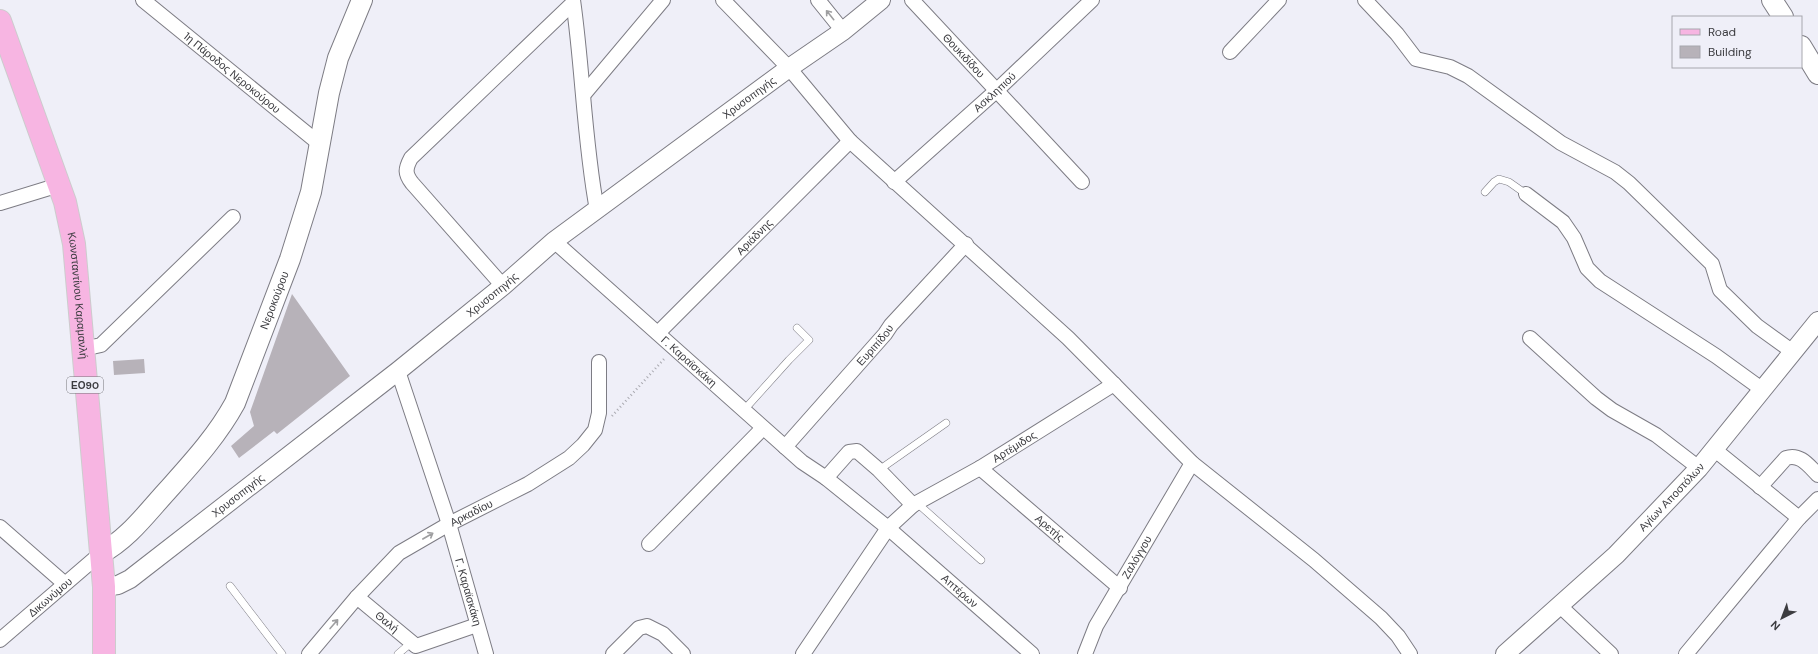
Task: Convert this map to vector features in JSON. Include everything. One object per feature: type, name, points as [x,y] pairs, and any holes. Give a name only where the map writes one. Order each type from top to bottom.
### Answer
[{"type":"main road","name":"Νεροκούρου","points":[[100,554],[125,538],[201,453],[227,418],[235,403],[290,259],[311,192],[321,145],[329,94],[338,58],[362,0]]},
{"type":"main road","points":[[1772,0],[1782,16]]},
{"type":"main road","name":"Κωνσταντίνου Καραμανλή","points":[[0,21],[65,202],[74,244],[104,587],[104,654]]},
{"type":"main road","points":[[1802,48],[1818,74]]},
{"type":"street","name":"1η Πάροδος Νεροκούρου","points":[[143,0],[321,145]]},
{"type":"street","points":[[584,94],[664,0]]},
{"type":"street","points":[[723,0],[789,68],[850,141],[894,182],[966,244],[1068,338],[1192,463],[1314,560],[1381,618],[1398,636],[1410,654]]},
{"type":"street","points":[[818,0],[842,31]]},
{"type":"street","name":"Χρυσοπηγής","points":[[104,587],[118,585],[130,578],[398,370],[503,286],[554,241],[789,68],[842,31],[881,0]]},
{"type":"street","name":"Θουκιδίδου","points":[[912,0],[1082,182]]},
{"type":"street","name":"Ασκληπιού","points":[[894,182],[996,91],[1092,0]]},
{"type":"street","points":[[1230,52],[1280,0]]},
{"type":"street","points":[[1366,0],[1397,34],[1416,59],[1450,67],[1468,76],[1561,143],[1615,172],[1629,183],[1712,264],[1720,290],[1758,326],[1793,352]]},
{"type":"street","points":[[573,2],[584,94],[589,169],[597,210]]},
{"type":"street","points":[[503,286],[412,183],[406,175],[406,166],[411,158],[573,2]]},
{"type":"street","name":"Αριάδνης","points":[[658,333],[850,141]]},
{"type":"street","points":[[0,203],[59,185]]},
{"type":"street","points":[[1526,194],[1563,222],[1574,238],[1587,268],[1600,281],[1716,356],[1763,390]]},
{"type":"street","points":[[83,349],[101,345],[233,217]]},
{"type":"street","name":"Γ. Καραϊσκάκη","points":[[554,241],[802,462],[826,478],[888,528]]},
{"type":"street","name":"Ευριπίδου","points":[[785,447],[885,334],[891,324],[966,244]]},
{"type":"street","name":"Αγίων Αποστόλων","points":[[1505,654],[1616,556],[1699,468],[1818,321]]},
{"type":"street","points":[[1530,338],[1596,398],[1612,410],[1656,435],[1699,468]]},
{"type":"street","name":"Αρκαδίου","points":[[309,654],[358,597],[399,554],[449,524],[528,484],[569,458],[583,445],[595,430],[599,413],[599,362]]},
{"type":"street","name":"Γ. Καραϊσκάκη","points":[[398,370],[449,524],[486,654]]},
{"type":"street","name":"Αρτέμιδος","points":[[915,504],[980,468],[1114,384]]},
{"type":"street","points":[[649,544],[763,428]]},
{"type":"street","points":[[803,654],[888,528],[915,504],[862,452],[853,450],[826,478]]},
{"type":"street","points":[[1715,450],[1799,518]]},
{"type":"street","points":[[1760,487],[1786,458],[1790,456],[1800,459],[1818,475]]},
{"type":"street","name":"Ζαλόγγου","points":[[1089,652],[1096,626],[1120,588],[1192,463]]},
{"type":"street","name":"Αρετής","points":[[980,468],[1120,588]]},
{"type":"street","points":[[1686,654],[1799,518],[1818,499]]},
{"type":"street","points":[[0,527],[64,583]]},
{"type":"street","name":"Απτέρων","points":[[888,528],[1032,654]]},
{"type":"street","name":"Δικωνύμου","points":[[0,640],[64,583],[100,554]]},
{"type":"street","name":"Θαλή","points":[[358,597],[414,644]]},
{"type":"street","points":[[1560,606],[1611,654]]},
{"type":"street","points":[[414,644],[478,625]]},
{"type":"street","points":[[613,654],[639,628],[647,626],[663,634],[683,654]]},
{"type":"lane","points":[[1485,192],[1494,182],[1499,179],[1509,182],[1526,194]]},
{"type":"lane","points":[[744,410],[809,340],[797,328]]},
{"type":"lane","points":[[879,470],[946,423]]},
{"type":"lane","points":[[915,504],[981,560]]},
{"type":"lane","points":[[230,586],[282,654]]},
{"type":"lane","points":[[398,654],[414,644]]},
{"type":"path","points":[[595,430],[620,410],[675,348]]},
{"type":"building","points":[[292,294],[350,376],[277,434],[274,431],[239,458],[231,446],[254,426],[250,412]]},
{"type":"building","points":[[144,359],[145,373],[114,375],[113,361]]}]
